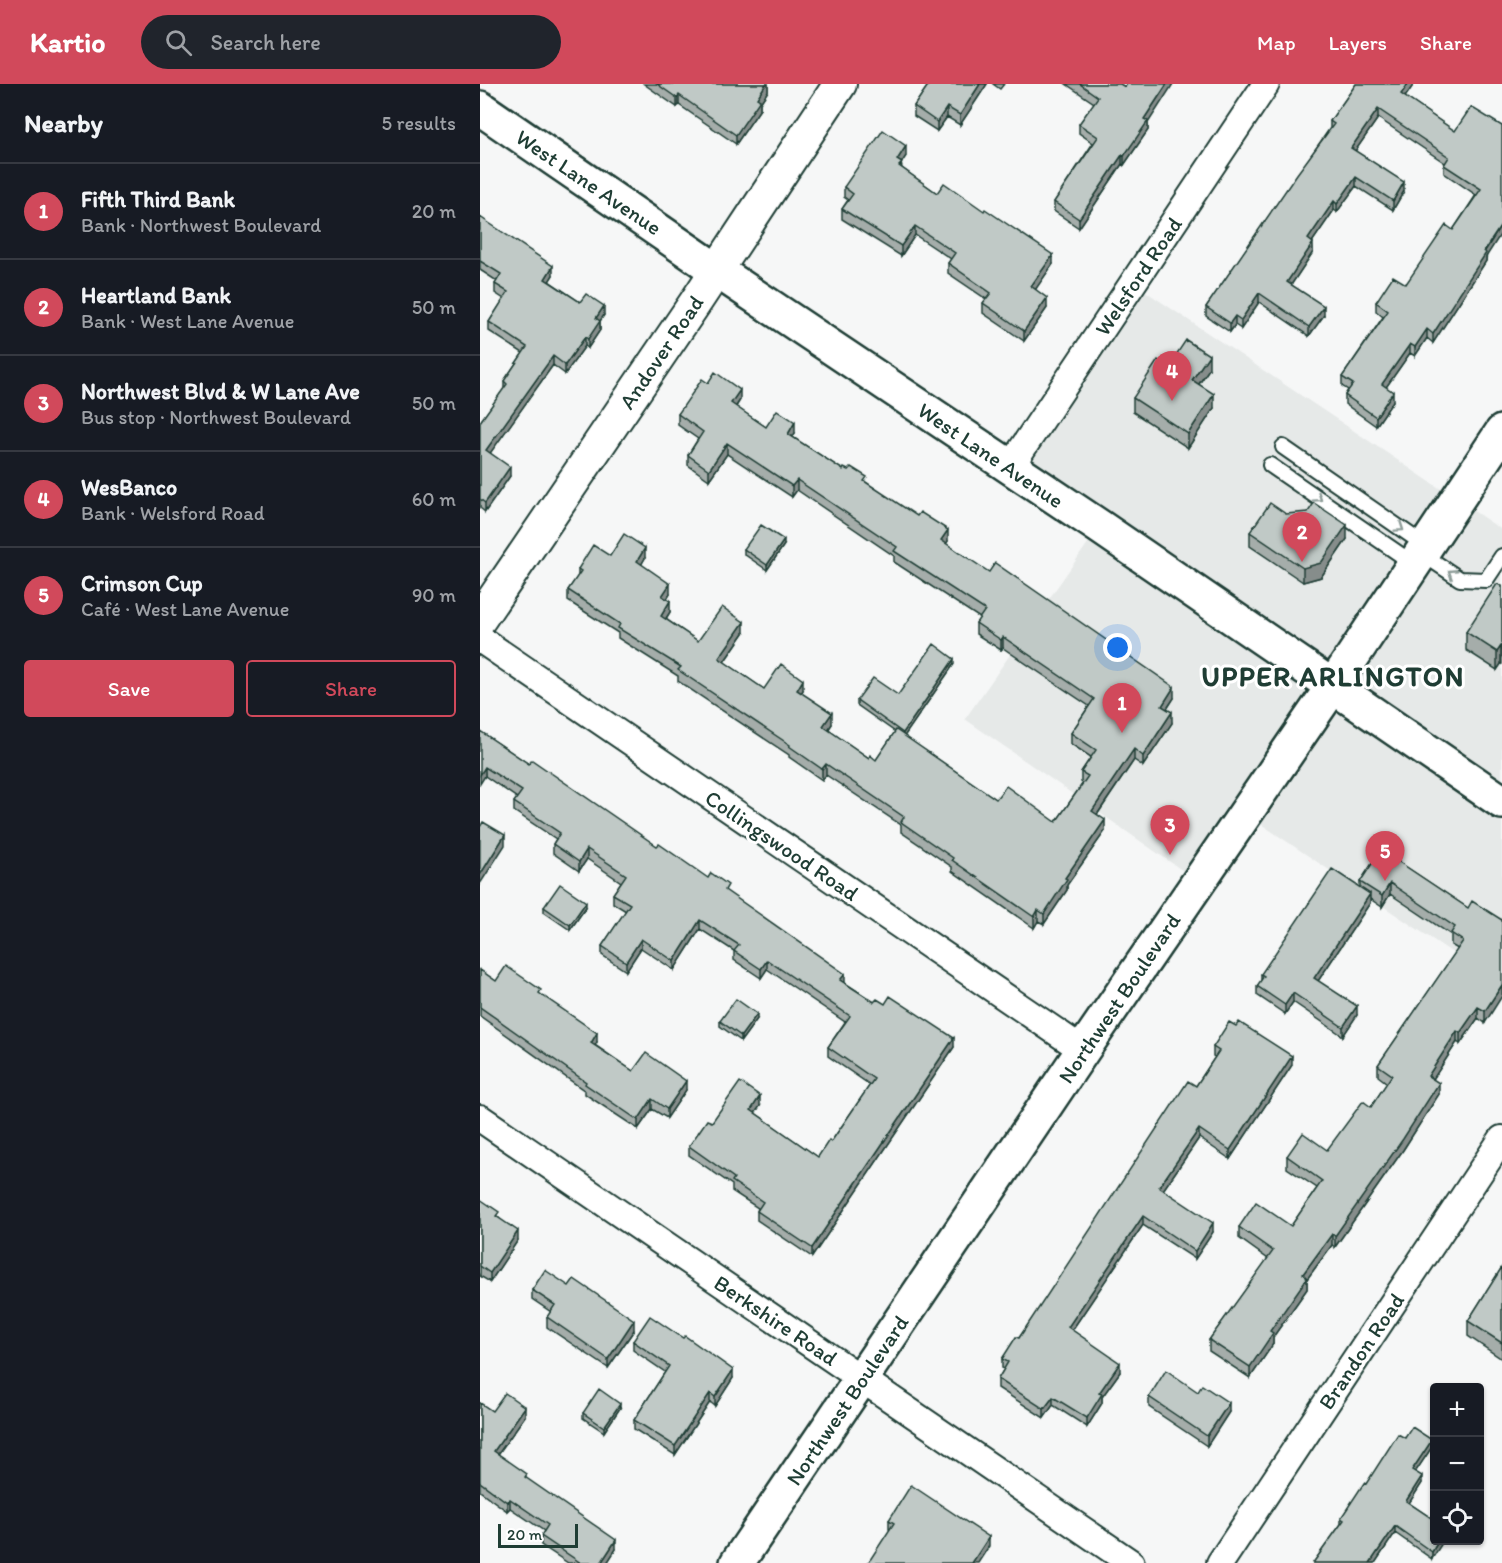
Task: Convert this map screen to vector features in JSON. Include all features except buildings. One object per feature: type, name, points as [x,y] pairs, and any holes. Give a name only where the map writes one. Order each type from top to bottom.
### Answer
[{"type":"main road","name":"West Lane Avenue","points":[[480,108],[1502,802]]},
{"type":"main road","name":"Northwest Boulevard","points":[[737,1563],[1083,1050],[1333,686],[1502,432]]},
{"type":"street","name":"Andover Road","points":[[480,619],[840,84]]},
{"type":"street","name":"Welsford Road","points":[[1010,467],[1266,84]]},
{"type":"street","name":"Collingswood Road","points":[[480,639],[1083,1050]]},
{"type":"street","name":"Berkshire Road","points":[[480,1118],[1131,1563]]},
{"type":"street","name":"Brandon Road","points":[[1220,1563],[1502,1139]]},
{"type":"lane","points":[[1282,447],[1421,555]]},
{"type":"lane","points":[[1270,465],[1460,579],[1486,580],[1502,556]]},
{"type":"shaded area","points":[[1133,283],[1502,530],[1502,986],[1246,814],[1199,882],[965,719],[1102,523],[1014,463]]},
{"type":"place","name":"WesBanco","points":[[1172,401]]},
{"type":"place","name":"Heartland Bank","points":[[1302,562]]},
{"type":"place","name":"Fifth Third Bank","points":[[1122,733]]},
{"type":"place","name":"Northwest Blvd & W Lane Ave","points":[[1170,855]]},
{"type":"place","name":"Crimson Cup","points":[[1385,881]]},
{"type":"district","name":"UPPER ARLINGTON","points":[[1333,676]]}]
